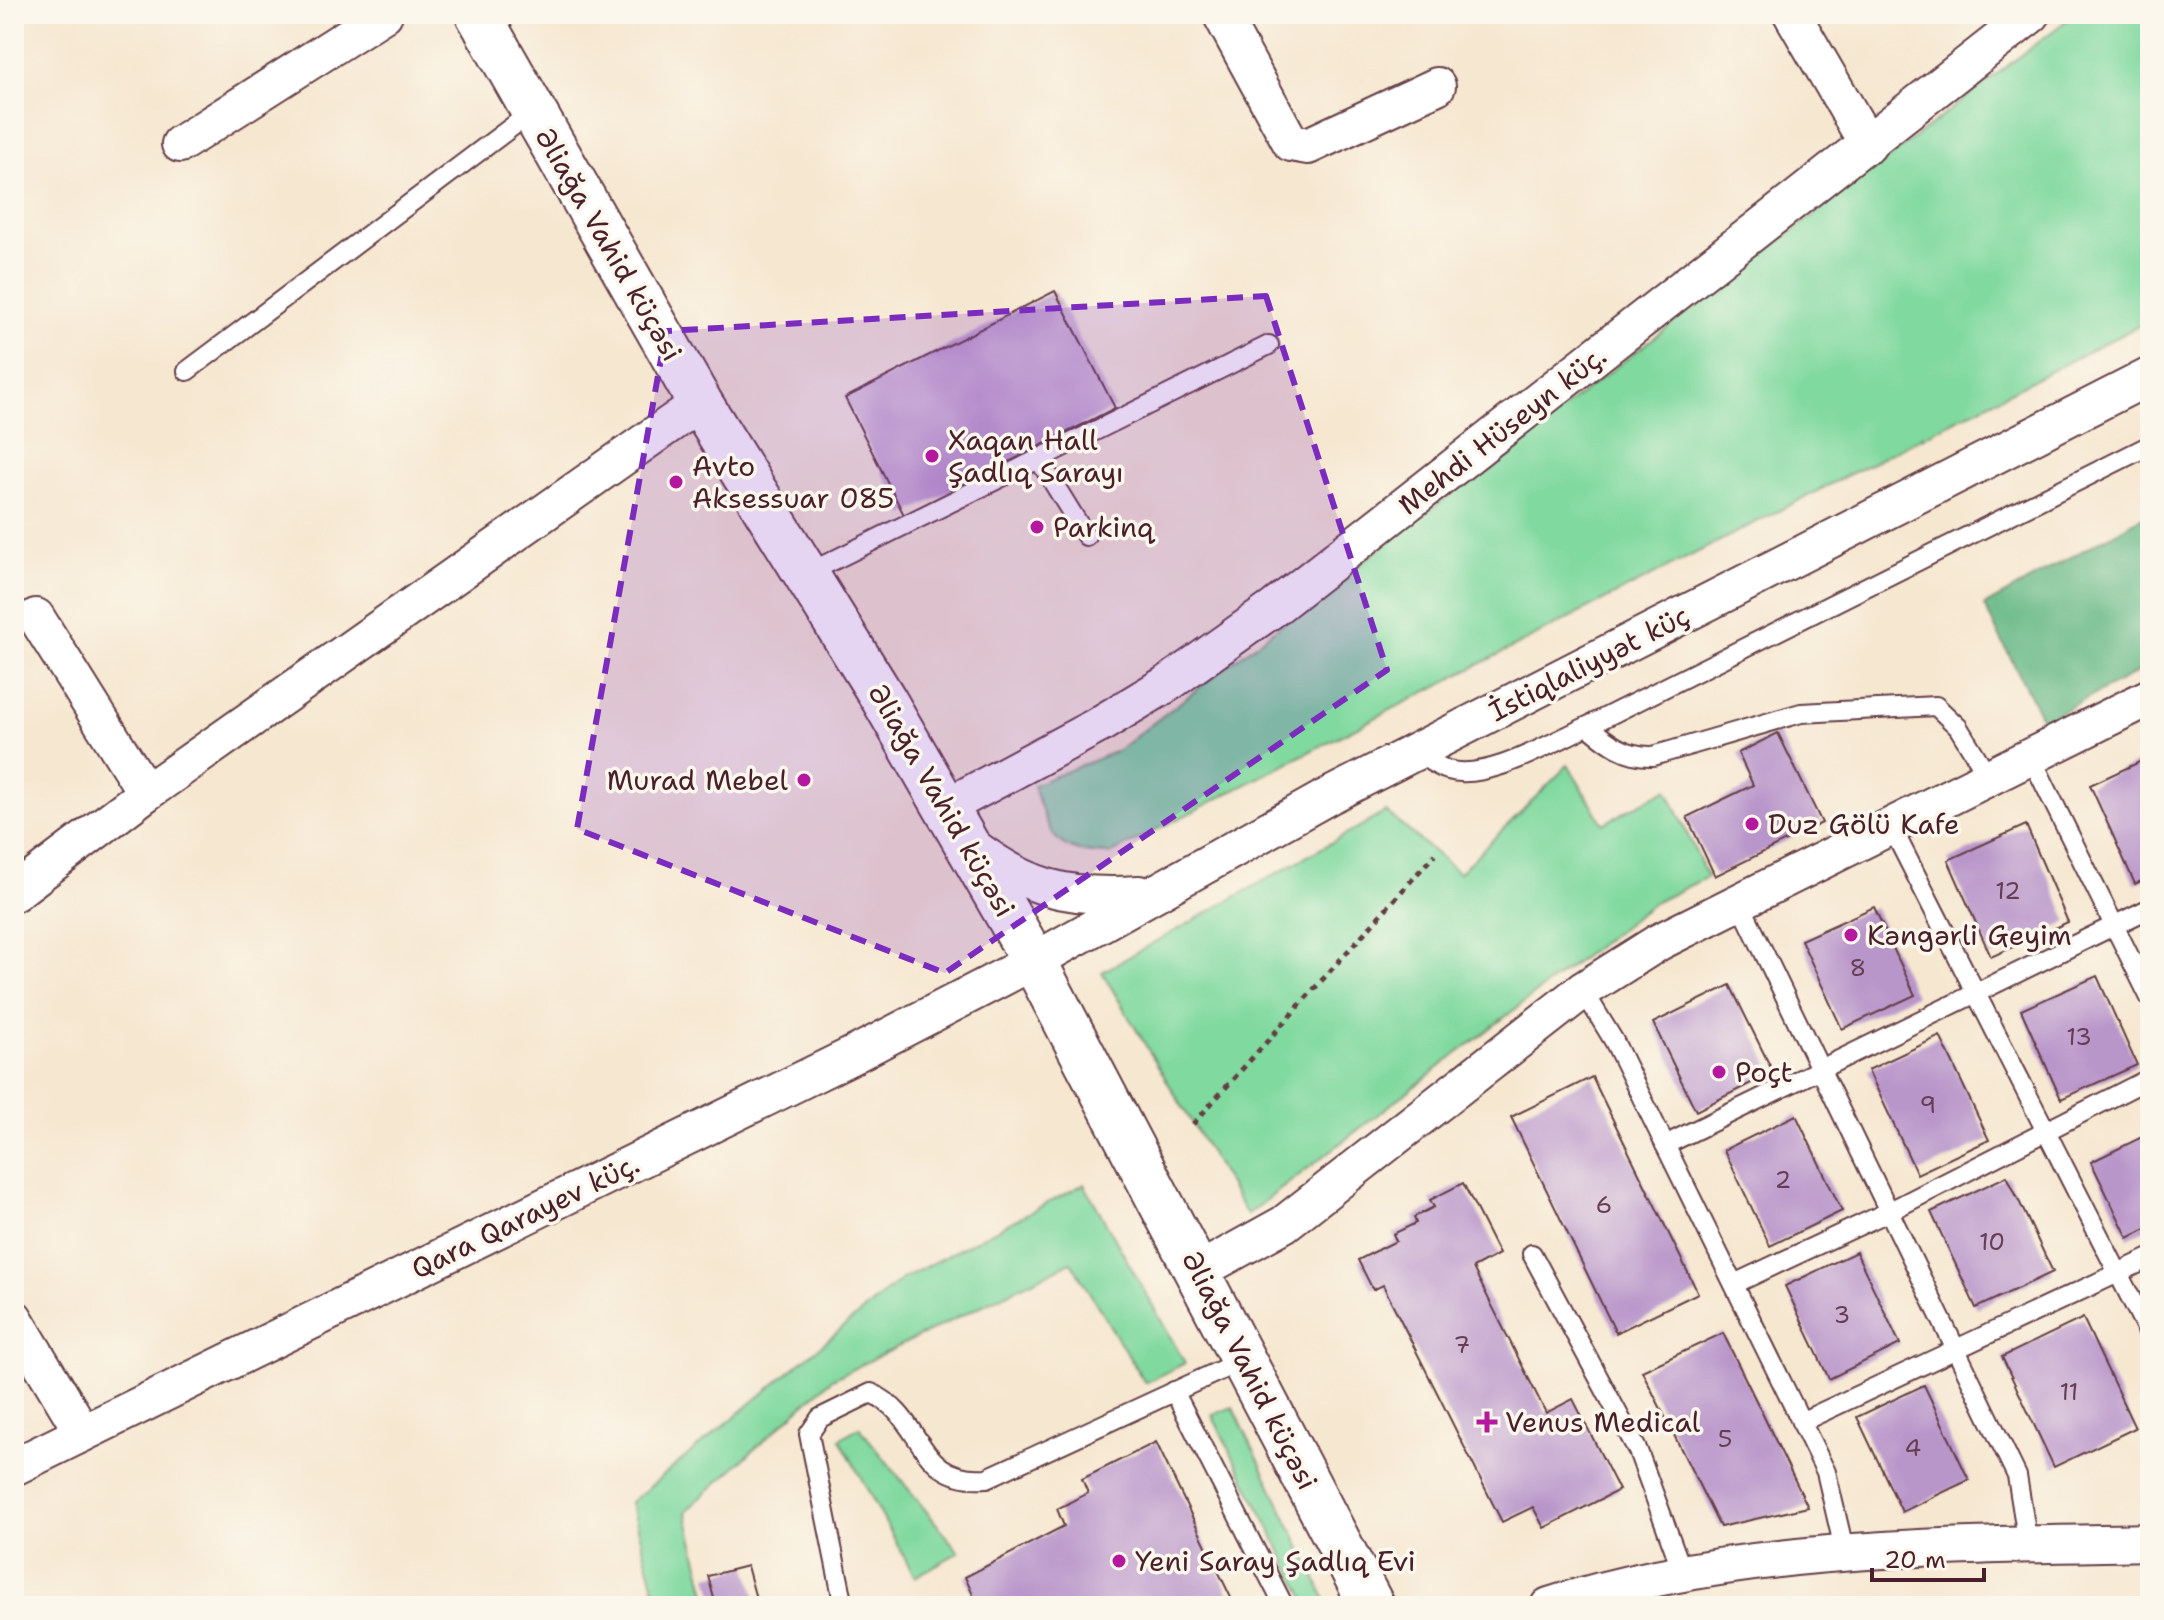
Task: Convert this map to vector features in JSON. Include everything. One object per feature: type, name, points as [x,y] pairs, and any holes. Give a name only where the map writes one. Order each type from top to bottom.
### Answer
[{"type":"main road","name":"Əliağa Vahid küçəsi","points":[[478,14],[700,403],[884,700],[1034,961],[1372,1606]]},
{"type":"street","points":[[180,144],[384,14]]},
{"type":"street","points":[[1221,14],[1291,143],[1308,146],[1437,86]]},
{"type":"street","points":[[1792,14],[1868,145]]},
{"type":"street","name":"Mehdi Hüseyn küç.","points":[[955,824],[1097,726],[1170,682],[1274,608],[2032,14]]},
{"type":"street","name":"İstiqlaliyyət küç","points":[[1034,961],[1148,894],[1416,752],[2150,376]]},
{"type":"street","points":[[14,893],[146,793],[700,403]]},
{"type":"street","points":[[36,617],[146,793]]},
{"type":"street","points":[[1199,1271],[1284,1224],[1331,1191],[1583,990],[1659,942],[2150,697]]},
{"type":"street","points":[[955,824],[1023,880],[1069,895],[1092,898],[1148,894]]},
{"type":"street","name":"Qara Qarayev küç.","points":[[14,1467],[855,1054],[1034,961]]},
{"type":"street","points":[[14,1318],[83,1433]]},
{"type":"street","points":[[1549,1606],[1683,1573],[1845,1553],[2150,1542]]},
{"type":"lane","points":[[187,371],[533,111]]},
{"type":"lane","points":[[805,574],[1269,345]]},
{"type":"lane","points":[[1416,752],[1445,770],[1465,774],[1497,767],[1588,726],[2150,445]]},
{"type":"lane","points":[[1038,458],[1086,536]]},
{"type":"lane","points":[[1588,726],[1606,742],[1635,756],[1653,756],[1801,713],[1936,706],[1958,727],[1988,776]]},
{"type":"lane","points":[[2030,755],[2150,998]]},
{"type":"lane","points":[[1891,826],[2150,1336]]},
{"type":"lane","points":[[1739,901],[2017,1476],[2028,1544]]},
{"type":"lane","points":[[1665,1145],[2150,908]]},
{"type":"lane","points":[[1583,990],[1614,1041],[1826,1472],[1845,1553]]},
{"type":"lane","points":[[1734,1284],[1890,1211],[2150,1078]]},
{"type":"lane","points":[[1532,1254],[1638,1451],[1683,1573]]},
{"type":"lane","points":[[1801,1422],[2150,1258]]},
{"type":"lane","points":[[844,1606],[809,1434],[820,1418],[871,1393],[888,1401],[944,1473],[965,1480],[987,1478],[1245,1359]]},
{"type":"lane","points":[[1174,1391],[1284,1606]]},
{"type":"path","points":[[1193,1124],[1435,854]]},
{"type":"highlighted area","points":[[1266,296],[1387,670],[945,973],[577,829],[666,331]]},
{"type":"green space","points":[[2075,14],[2150,14],[2150,320],[1110,854],[1076,850],[1056,838],[1044,817],[1033,785],[1117,751]]},
{"type":"green space","points":[[2150,513],[2150,666],[2043,721],[1984,606]]},
{"type":"green space","points":[[1568,765],[1603,824],[1667,789],[1707,877],[1652,904],[1247,1215],[1102,972],[1386,812],[1459,873]]},
{"type":"green space","points":[[1084,1184],[1185,1363],[1145,1383],[1071,1262],[832,1379],[686,1511],[709,1606],[659,1606],[631,1502],[902,1279]]},
{"type":"green space","points":[[1233,1407],[1329,1606],[1309,1606],[1212,1415]]},
{"type":"green space","points":[[859,1427],[959,1552],[915,1577],[840,1439]]},
{"type":"building","points":[[1055,291],[1115,408],[904,515],[845,398]]},
{"type":"building","points":[[1778,733],[1822,823],[1715,876],[1687,817],[1753,785],[1738,753]]},
{"type":"building","points":[[2150,757],[2150,877],[2135,884],[2090,785]]},
{"type":"building","points":[[2026,825],[2068,922],[1991,957],[1948,860]]},
{"type":"building","points":[[1874,907],[1915,995],[1842,1029],[1801,940]]},
{"type":"building","points":[[2097,976],[2137,1065],[2061,1099],[2021,1010]]},
{"type":"building","points":[[1730,985],[1773,1072],[1696,1111],[1653,1023]]},
{"type":"building","points":[[1940,1036],[1989,1140],[1917,1174],[1868,1070]]},
{"type":"building","points":[[1592,1077],[1698,1293],[1616,1333],[1511,1117]]},
{"type":"building","points":[[1796,1115],[1842,1211],[1770,1246],[1724,1150]]},
{"type":"building","points":[[2150,1133],[2150,1227],[2128,1238],[2091,1162]]},
{"type":"building","points":[[2007,1176],[2053,1272],[1976,1308],[1931,1212]]},
{"type":"building","points":[[1463,1183],[1499,1254],[1473,1268],[1546,1413],[1573,1399],[1619,1490],[1544,1528],[1533,1507],[1502,1522],[1383,1285],[1373,1290],[1358,1260],[1396,1241],[1393,1234],[1416,1223],[1414,1217],[1434,1207],[1430,1200]]},
{"type":"building","points":[[1856,1252],[1900,1344],[1829,1379],[1785,1286]]},
{"type":"building","points":[[2083,1318],[2135,1428],[2054,1467],[2002,1357]]},
{"type":"building","points":[[1723,1333],[1808,1507],[1720,1527],[1642,1371]]},
{"type":"building","points":[[1924,1385],[1969,1480],[1902,1512],[1857,1417]]},
{"type":"building","points":[[1156,1442],[1235,1606],[966,1606],[974,1597],[965,1577],[1064,1526],[1057,1509],[1088,1493],[1082,1479]]},
{"type":"building","points":[[747,1566],[758,1606],[716,1606],[708,1576]]},
{"type":"place","name":"Xaqan Hall Şadlıq Sarayı","points":[[932,456]]},
{"type":"place","name":"Avto Aksessuar 085","points":[[676,482]]},
{"type":"place","name":"Parkinq","points":[[1037,527]]},
{"type":"place","name":"Murad Mebel","points":[[804,780]]},
{"type":"place","name":"Duz Gölü Kafe","points":[[1752,824]]},
{"type":"place","name":"Kəngərli Geyim","points":[[1851,935]]},
{"type":"place","name":"Poçt","points":[[1719,1072]]},
{"type":"place","name":"Venus Medical","points":[[1487,1422]]},
{"type":"place","name":"Yeni Saray Şadlıq Evi","points":[[1119,1561]]}]
